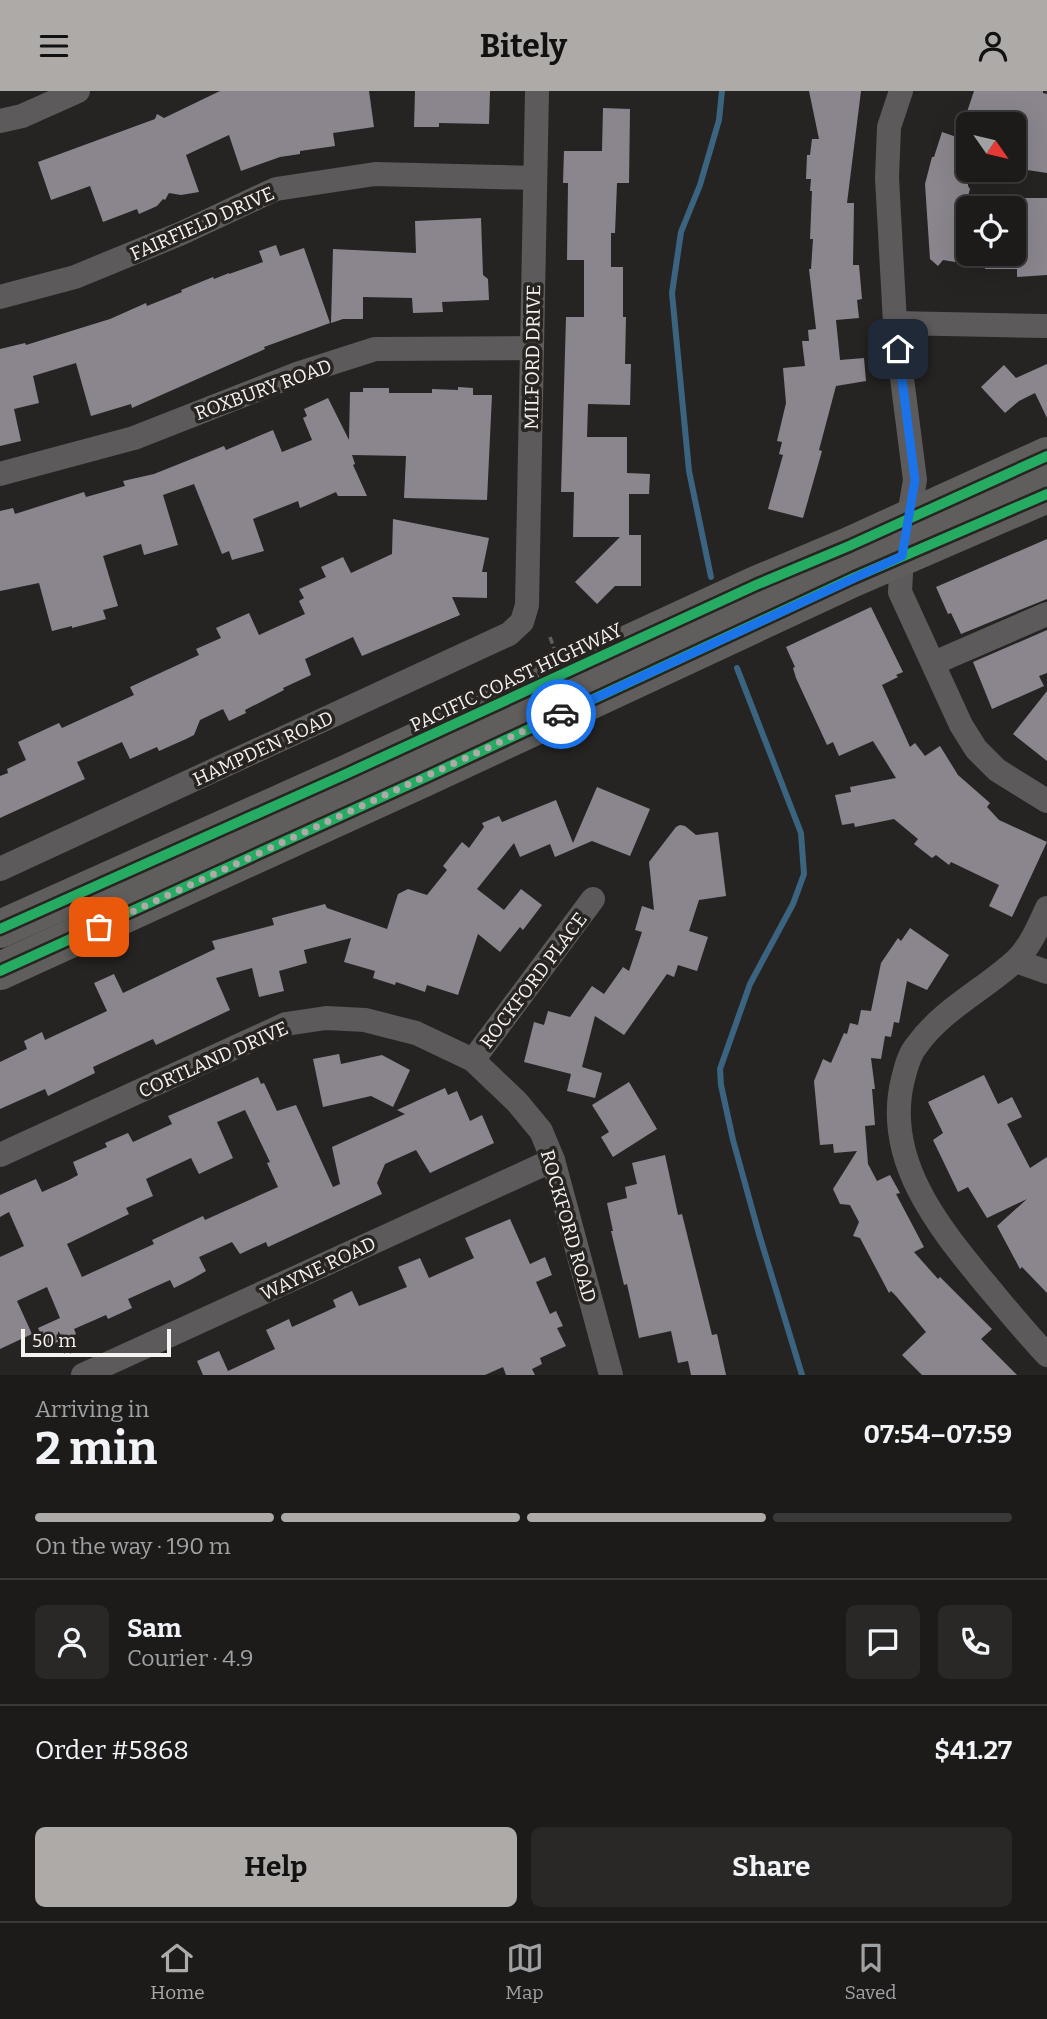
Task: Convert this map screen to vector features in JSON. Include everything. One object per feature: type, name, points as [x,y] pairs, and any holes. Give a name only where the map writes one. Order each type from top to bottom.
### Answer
[{"type":"highway","name":"PACIFIC COAST HIGHWAY","points":[[0,929],[334,780],[653,652],[764,600],[908,519],[1047,457]]},
{"type":"highway","name":"PACIFIC COAST HIGHWAY","points":[[764,600],[902,556],[1047,494]]},
{"type":"highway","name":"PACIFIC COAST HIGHWAY","points":[[0,971],[414,783],[653,652]]},
{"type":"street","points":[[0,121],[22,116],[78,91]]},
{"type":"street","name":"MILFORD DRIVE","points":[[522,621],[527,605],[537,91]]},
{"type":"street","points":[[901,91],[889,127],[887,179],[895,323],[915,480],[902,556],[900,592],[961,725],[976,749],[997,770],[1047,801]]},
{"type":"street","name":"FAIRFIELD DRIVE","points":[[0,297],[75,277],[182,233],[276,189],[375,174],[535,178]]},
{"type":"street","points":[[895,323],[1047,326]]},
{"type":"street","name":"ROXBURY ROAD","points":[[0,474],[134,438],[298,375],[375,349],[532,348]]},
{"type":"street","points":[[933,663],[1047,614]]},
{"type":"street","name":"HAMPDEN ROAD","points":[[0,869],[509,634],[522,621]]},
{"type":"street","name":"ROCKFORD PLACE","points":[[473,1060],[593,899]]},
{"type":"street","points":[[1047,908],[1038,928],[1016,961],[962,1002],[916,1045],[907,1064],[897,1107],[899,1129],[915,1184],[942,1230],[1047,1355]]},
{"type":"street","points":[[1016,961],[1047,972]]},
{"type":"street","name":"CORTLAND DRIVE","points":[[0,1155],[286,1024],[326,1018],[365,1020],[416,1033],[473,1060]]},
{"type":"street","name":"ROCKFORD ROAD","points":[[473,1060],[517,1102],[541,1131],[553,1160],[611,1375]]},
{"type":"street","name":"WAYNE ROAD","points":[[83,1375],[553,1160]]},
{"type":"building","points":[[220,91],[369,91],[374,127],[333,133],[335,146],[300,151],[300,154],[280,157],[241,171],[229,135],[186,155],[199,192],[181,195],[169,193],[157,206],[139,214],[137,209],[103,222],[90,186],[51,200],[38,162],[155,119],[157,114],[164,118]]},
{"type":"building","points":[[415,91],[490,91],[489,124],[439,123],[439,127],[414,127]]},
{"type":"building","points":[[809,91],[861,91],[847,203],[854,203],[853,265],[859,265],[862,299],[857,300],[859,318],[836,320],[840,360],[864,358],[866,381],[836,386],[819,450],[822,451],[803,518],[768,509],[783,455],[779,454],[782,442],[777,441],[786,403],[783,368],[805,366],[802,341],[809,341],[808,330],[816,329],[809,269],[813,239],[810,239],[812,191],[811,179],[806,179],[807,155],[810,155],[812,139],[819,139]]},
{"type":"building","points":[[974,91],[1043,91],[1047,94],[1047,173],[1026,170],[1026,112],[967,112]]},
{"type":"building","points":[[603,108],[630,109],[629,183],[617,183],[615,233],[611,233],[611,267],[623,267],[625,364],[631,364],[630,405],[588,404],[587,437],[627,437],[627,473],[650,474],[649,494],[629,494],[629,535],[641,535],[641,586],[615,586],[597,604],[575,582],[620,537],[573,537],[574,492],[561,492],[566,317],[584,317],[584,260],[567,260],[568,183],[563,183],[564,151],[602,151]]},
{"type":"building","points":[[942,132],[956,137],[956,182],[968,182],[970,189],[968,196],[956,196],[956,262],[943,260],[938,266],[930,259],[925,184]]},
{"type":"building","points":[[1026,198],[1047,198],[1047,275],[1017,277],[1017,269],[985,269],[985,266],[1026,266]]},
{"type":"building","points":[[481,218],[483,275],[488,279],[489,300],[442,302],[443,312],[413,313],[412,298],[363,297],[363,319],[343,319],[331,323],[333,249],[416,253],[415,221]]},
{"type":"building","points":[[276,245],[280,256],[304,248],[330,323],[264,347],[265,349],[132,408],[131,404],[91,416],[76,363],[33,376],[39,403],[14,409],[21,441],[0,446],[0,349],[25,343],[26,345],[110,319],[146,303],[147,306],[213,277],[214,279],[263,262],[259,251]]},
{"type":"building","points":[[1047,364],[1047,418],[1035,393],[1019,401],[1005,413],[981,387],[1004,365],[1016,378]]},
{"type":"building","points":[[458,387],[473,388],[473,395],[492,395],[487,500],[404,498],[406,456],[352,455],[353,465],[367,496],[338,496],[336,492],[300,508],[298,501],[253,519],[264,551],[232,560],[229,551],[222,554],[194,484],[163,495],[178,545],[144,555],[141,544],[103,556],[118,606],[103,610],[106,619],[52,631],[39,583],[0,591],[0,511],[13,508],[15,514],[84,492],[86,497],[125,486],[123,481],[154,474],[224,446],[226,450],[273,430],[282,452],[312,440],[303,418],[307,416],[304,409],[328,398],[349,440],[350,392],[363,392],[363,388],[389,388],[389,393],[432,393],[432,389],[458,390]]},
{"type":"building","points":[[393,519],[489,538],[482,572],[487,572],[487,598],[452,597],[460,615],[362,656],[353,637],[305,659],[311,675],[245,710],[246,713],[229,721],[223,709],[200,720],[194,735],[159,751],[157,747],[130,759],[122,742],[77,762],[85,779],[0,818],[0,776],[8,773],[7,769],[26,760],[18,742],[59,723],[62,728],[134,695],[130,687],[199,655],[196,649],[221,638],[216,628],[249,613],[259,635],[305,614],[299,601],[304,598],[299,589],[326,577],[321,567],[343,557],[351,573],[392,554]]},
{"type":"building","points":[[1047,539],[1047,599],[961,634],[936,587]]},
{"type":"building","points":[[871,607],[903,672],[882,685],[910,747],[915,743],[925,756],[940,746],[958,775],[990,803],[987,807],[999,820],[1047,842],[1012,917],[989,906],[999,885],[951,862],[949,865],[936,855],[932,858],[914,844],[918,839],[894,819],[855,827],[854,823],[842,825],[835,795],[851,792],[850,787],[896,778],[873,741],[839,756],[833,742],[827,745],[796,678],[795,667],[786,647]]},
{"type":"building","points":[[1047,630],[1047,673],[1039,676],[1044,686],[992,709],[973,662]]},
{"type":"building","points":[[1047,691],[1047,761],[1013,734]]},
{"type":"building","points":[[597,787],[650,809],[630,856],[592,841],[555,857],[550,844],[520,857],[514,843],[477,889],[504,910],[521,889],[542,905],[523,930],[520,927],[500,952],[478,934],[458,995],[427,985],[425,992],[396,982],[395,985],[373,978],[375,971],[344,962],[351,938],[304,950],[307,963],[279,971],[284,991],[259,997],[252,968],[216,978],[230,1010],[156,1045],[153,1039],[93,1067],[95,1073],[48,1096],[45,1089],[0,1109],[0,1062],[27,1049],[24,1041],[42,1032],[45,1040],[107,1011],[94,983],[114,974],[123,993],[215,949],[212,941],[274,925],[272,918],[325,904],[327,908],[387,929],[398,894],[408,889],[427,895],[447,870],[443,866],[462,842],[469,848],[484,827],[482,823],[499,816],[502,822],[556,800],[573,843]]},
{"type":"building","points":[[680,825],[696,835],[718,832],[726,896],[699,900],[689,931],[708,937],[697,971],[678,965],[674,977],[667,974],[624,1035],[595,1016],[582,1067],[602,1073],[595,1098],[567,1091],[571,1074],[524,1062],[534,1022],[544,1025],[548,1011],[570,1017],[592,986],[604,994],[623,967],[629,971],[642,932],[635,930],[642,906],[654,910],[649,862]]},
{"type":"building","points":[[910,928],[949,955],[927,990],[907,981],[899,1023],[894,1022],[891,1037],[885,1036],[881,1059],[871,1058],[875,1089],[872,1089],[875,1125],[865,1126],[868,1164],[877,1181],[890,1175],[900,1193],[896,1194],[924,1247],[914,1252],[938,1279],[940,1277],[992,1329],[981,1339],[1017,1375],[922,1375],[902,1355],[926,1332],[896,1296],[891,1291],[889,1293],[860,1238],[853,1236],[859,1222],[850,1205],[840,1204],[833,1189],[857,1151],[834,1153],[833,1144],[820,1145],[814,1081],[823,1059],[831,1063],[850,1023],[858,1025],[861,1010],[871,1011],[881,963],[898,938],[901,941]]},
{"type":"building","points":[[339,1054],[341,1064],[382,1055],[410,1070],[393,1107],[371,1096],[323,1107],[313,1059]]},
{"type":"building","points":[[984,1075],[998,1104],[1012,1097],[1022,1117],[1007,1124],[1030,1168],[1047,1157],[1047,1293],[1022,1267],[1020,1269],[997,1226],[1027,1199],[987,1218],[968,1187],[958,1192],[933,1140],[943,1133],[928,1102]]},
{"type":"building","points":[[258,1077],[261,1084],[264,1083],[277,1111],[296,1105],[333,1187],[340,1184],[332,1147],[405,1114],[397,1110],[445,1088],[448,1095],[457,1091],[470,1121],[482,1115],[494,1143],[430,1173],[416,1150],[385,1164],[377,1183],[382,1194],[268,1247],[266,1242],[240,1254],[232,1242],[199,1257],[206,1271],[174,1288],[170,1280],[128,1299],[132,1308],[108,1319],[106,1315],[74,1329],[76,1334],[47,1347],[38,1328],[60,1318],[47,1287],[17,1301],[32,1334],[0,1349],[0,1257],[24,1246],[9,1212],[0,1217],[0,1195],[36,1179],[42,1192],[69,1180],[78,1175],[73,1162],[107,1147],[105,1143],[128,1133],[133,1142],[172,1124],[168,1116]],"holes":[[[245,1110],[270,1162],[267,1163],[278,1187],[205,1220],[203,1216],[152,1240],[154,1244],[82,1277],[67,1244],[129,1214],[126,1208],[153,1196],[146,1179],[191,1158],[199,1174],[233,1158],[217,1122]]]},
{"type":"building","points":[[629,1082],[657,1129],[613,1157],[601,1137],[609,1132],[592,1105]]},
{"type":"building","points":[[665,1155],[678,1215],[682,1214],[712,1335],[717,1334],[726,1375],[691,1375],[688,1361],[678,1363],[671,1331],[639,1338],[627,1284],[624,1285],[607,1203],[627,1198],[625,1187],[637,1184],[632,1163]]},
{"type":"building","points":[[510,1219],[530,1264],[545,1257],[552,1275],[536,1282],[550,1314],[556,1311],[563,1326],[557,1328],[566,1346],[540,1358],[542,1364],[532,1369],[535,1375],[506,1375],[503,1367],[485,1375],[203,1375],[197,1361],[219,1351],[228,1371],[275,1349],[266,1330],[289,1319],[292,1327],[336,1307],[333,1300],[352,1291],[359,1306],[407,1287],[398,1267],[420,1258],[429,1278],[474,1258],[465,1238]]},
{"type":"waterway","points":[[711,577],[689,471],[672,293],[681,232],[700,185],[719,120],[722,91]]},
{"type":"waterway","points":[[737,668],[801,833],[804,874],[793,904],[750,984],[720,1069],[721,1085],[759,1234],[802,1375]]},
{"type":"cycle path","points":[[0,929],[346,774],[756,585],[1047,456]]},
{"type":"cycle path","points":[[0,971],[853,578],[1047,494]]},
{"type":"way so far","points":[[99,927],[561,714]]},
{"type":"route","points":[[561,714],[902,556],[915,480],[898,349]]}]
